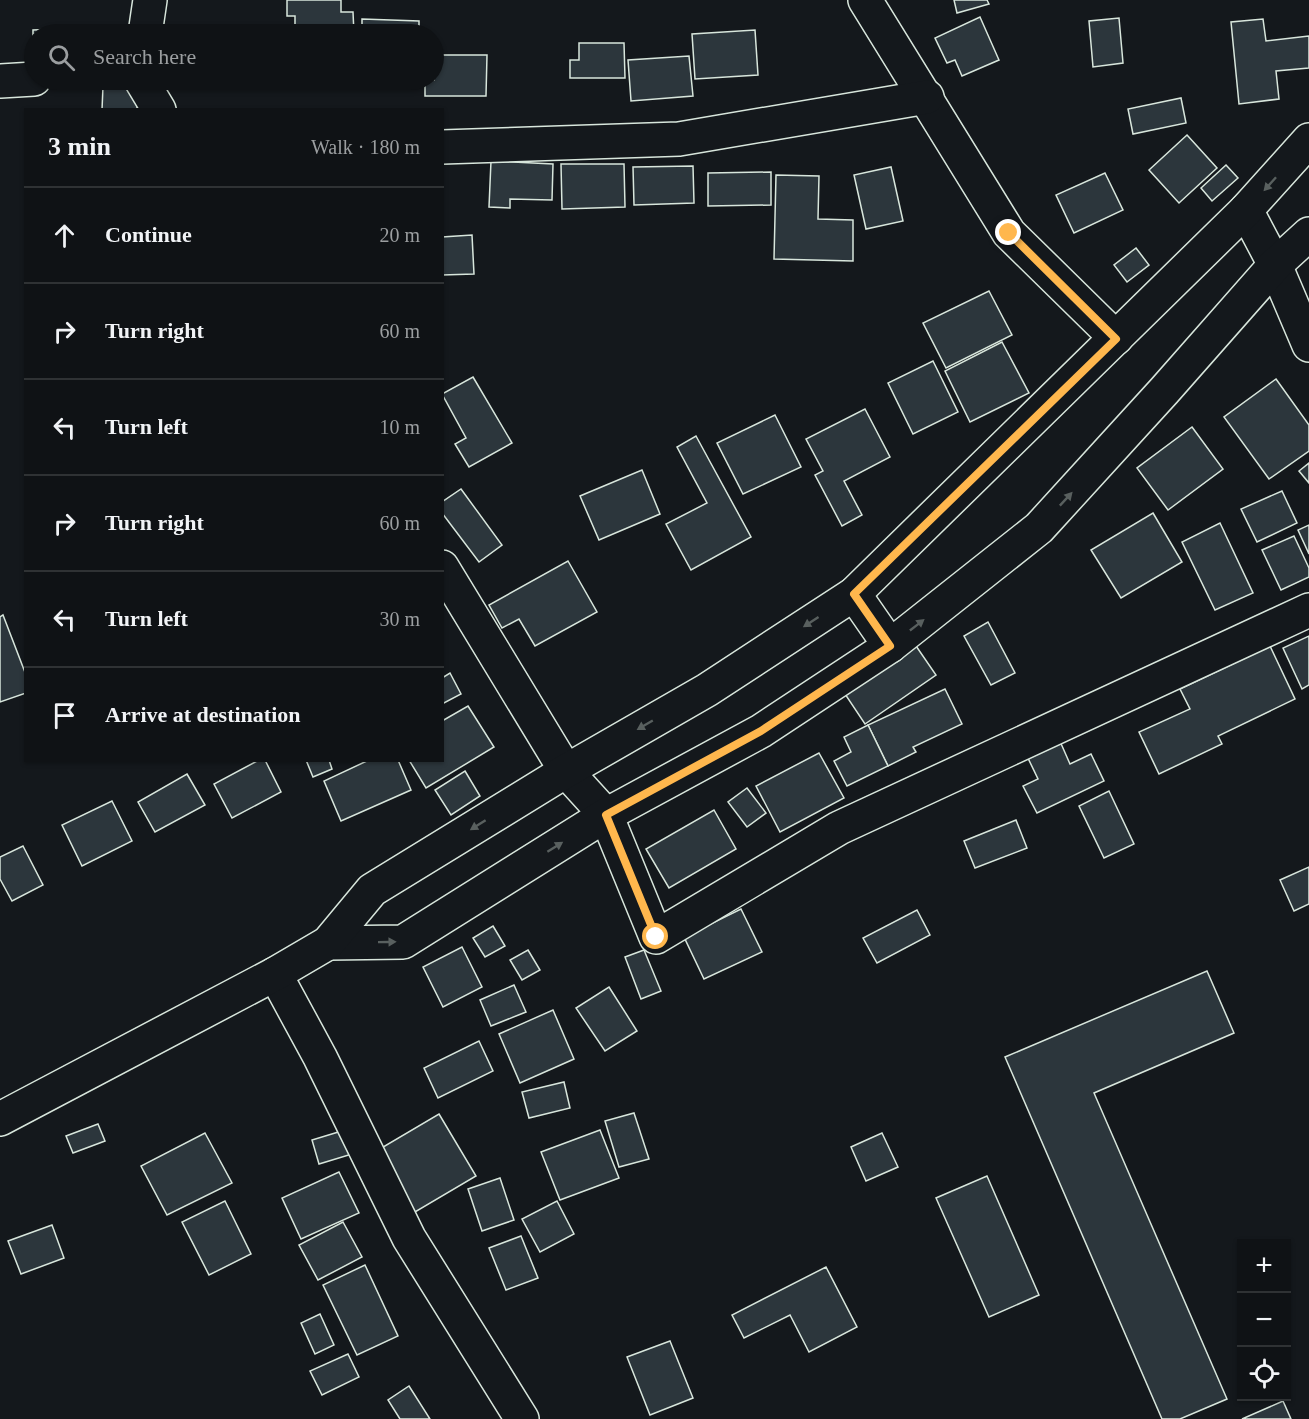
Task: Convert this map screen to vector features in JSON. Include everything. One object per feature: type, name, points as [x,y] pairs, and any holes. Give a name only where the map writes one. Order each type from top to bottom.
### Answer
[{"type":"main road","points":[[146,24],[150,0]]},
{"type":"main road","points":[[865,0],[1009,233],[1116,339]]},
{"type":"main road","points":[[0,81],[24,80]]},
{"type":"main road","points":[[147,90],[158,108]]},
{"type":"main road","points":[[444,147],[679,139],[927,97]]},
{"type":"main road","points":[[0,1119],[275,974],[328,943],[372,890],[566,771],[707,690],[854,594],[1246,210],[1309,140]]},
{"type":"main road","points":[[1246,210],[1303,311],[1309,345]]},
{"type":"main road","points":[[328,943],[403,942],[606,815],[761,731],[890,646],[1039,528],[1164,392],[1275,265],[1309,234]]},
{"type":"main road","points":[[444,570],[566,771],[606,815],[656,937],[839,828],[1309,610]]},
{"type":"main road","points":[[854,594],[890,646]]},
{"type":"main road","points":[[275,974],[320,1057],[409,1238],[522,1419]]},
{"type":"building","points":[[287,0],[341,0],[341,12],[353,12],[354,24],[295,24],[295,16],[287,16]]},
{"type":"building","points":[[954,0],[987,0],[989,4],[957,13]]},
{"type":"building","points":[[980,17],[999,60],[962,76],[955,60],[947,63],[935,38]]},
{"type":"building","points":[[1119,18],[1123,63],[1093,67],[1089,21]]},
{"type":"building","points":[[362,19],[419,21],[419,24],[362,24]]},
{"type":"building","points":[[1263,19],[1266,41],[1309,36],[1309,68],[1276,71],[1279,99],[1239,104],[1231,22]]},
{"type":"building","points":[[755,30],[758,75],[695,79],[692,34]]},
{"type":"building","points":[[579,43],[624,43],[625,78],[570,78],[570,60],[579,60]]},
{"type":"building","points":[[444,55],[487,55],[486,96],[425,96],[425,90],[444,90]]},
{"type":"building","points":[[689,56],[693,96],[631,101],[628,60]]},
{"type":"building","points":[[103,90],[138,90],[137,108],[102,108]]},
{"type":"building","points":[[1181,98],[1186,123],[1133,134],[1128,109]]},
{"type":"building","points":[[1187,135],[1217,168],[1179,203],[1149,170]]},
{"type":"building","points":[[491,161],[553,164],[552,200],[510,199],[510,208],[489,207]]},
{"type":"building","points":[[561,164],[624,164],[625,207],[562,209]]},
{"type":"building","points":[[1226,165],[1238,178],[1212,201],[1201,188]]},
{"type":"building","points":[[693,166],[694,203],[634,205],[633,167]]},
{"type":"building","points":[[891,167],[903,221],[866,229],[854,175]]},
{"type":"building","points":[[771,172],[771,205],[708,206],[708,173]]},
{"type":"building","points":[[1105,173],[1123,210],[1074,233],[1056,195]]},
{"type":"building","points":[[776,175],[819,176],[818,219],[853,220],[853,261],[774,259]]},
{"type":"building","points":[[472,235],[474,274],[444,275],[444,237]]},
{"type":"building","points":[[1136,248],[1149,265],[1127,282],[1114,265]]},
{"type":"building","points":[[989,291],[1012,335],[946,368],[923,323]]},
{"type":"building","points":[[1002,342],[1029,393],[970,422],[945,371]]},
{"type":"building","points":[[933,361],[958,412],[913,434],[888,383]]},
{"type":"building","points":[[473,377],[512,443],[469,467],[455,444],[466,438],[444,398],[444,393]]},
{"type":"building","points":[[1276,379],[1309,425],[1309,451],[1269,479],[1224,417]]},
{"type":"building","points":[[865,409],[890,457],[844,481],[862,515],[842,526],[815,475],[823,471],[806,439]]},
{"type":"building","points":[[775,415],[801,467],[743,494],[717,443]]},
{"type":"building","points":[[1192,427],[1223,469],[1168,510],[1137,468]]},
{"type":"building","points":[[696,436],[751,537],[691,570],[666,524],[707,503],[677,447]]},
{"type":"building","points":[[1309,463],[1309,483],[1299,471]]},
{"type":"building","points":[[642,470],[660,514],[599,540],[580,496]]},
{"type":"building","points":[[461,489],[502,545],[479,562],[444,516],[444,501]]},
{"type":"building","points":[[1282,491],[1297,523],[1257,542],[1241,509]]},
{"type":"building","points":[[1153,513],[1182,562],[1121,598],[1091,550]]},
{"type":"building","points":[[1220,523],[1253,593],[1215,610],[1182,542]]},
{"type":"building","points":[[1309,525],[1309,554],[1298,530]]},
{"type":"building","points":[[1294,536],[1309,568],[1309,577],[1281,590],[1262,550]]},
{"type":"building","points":[[568,561],[597,612],[535,646],[519,619],[502,628],[489,605]]},
{"type":"building","points":[[3,615],[24,670],[24,694],[0,702],[0,617]]},
{"type":"building","points":[[988,622],[1015,673],[991,685],[964,636]]},
{"type":"building","points":[[1309,636],[1309,685],[1302,689],[1283,648]]},
{"type":"building","points":[[914,643],[936,675],[865,724],[843,691]]},
{"type":"building","points":[[1270,646],[1295,699],[1218,736],[1222,744],[1159,774],[1139,732],[1190,709],[1180,689]]},
{"type":"building","points":[[450,673],[461,694],[444,703],[444,677]]},
{"type":"building","points":[[945,689],[962,724],[913,747],[916,752],[888,766],[868,725]]},
{"type":"building","points":[[468,706],[494,747],[426,788],[410,762],[444,762],[444,720]]},
{"type":"building","points":[[868,725],[888,766],[847,786],[834,761],[851,752],[844,737]]},
{"type":"building","points":[[1059,739],[1070,764],[1091,754],[1104,781],[1037,813],[1023,786],[1038,779],[1026,754]]},
{"type":"building","points":[[819,753],[844,798],[780,832],[756,786]]},
{"type":"building","points":[[255,762],[266,762],[281,792],[232,818],[214,784]]},
{"type":"building","points":[[307,762],[330,762],[332,769],[313,777]]},
{"type":"building","points":[[365,762],[399,762],[411,790],[341,821],[324,781]]},
{"type":"building","points":[[465,771],[480,796],[451,815],[435,790]]},
{"type":"building","points":[[187,774],[205,805],[155,832],[138,802]]},
{"type":"building","points":[[747,788],[766,813],[747,827],[728,802]]},
{"type":"building","points":[[1109,791],[1134,844],[1104,858],[1079,806]]},
{"type":"building","points":[[112,801],[132,841],[82,866],[62,825]]},
{"type":"building","points":[[714,810],[736,849],[669,888],[646,849]]},
{"type":"building","points":[[1016,820],[1027,848],[975,868],[964,841]]},
{"type":"building","points":[[23,846],[43,885],[12,901],[0,879],[0,857]]},
{"type":"building","points":[[1309,867],[1309,904],[1294,911],[1280,880]]},
{"type":"building","points":[[741,909],[762,952],[704,979],[684,937]]},
{"type":"building","points":[[917,910],[930,935],[877,963],[863,938]]},
{"type":"building","points":[[493,926],[505,946],[485,957],[473,938]]},
{"type":"building","points":[[462,947],[482,987],[443,1007],[423,967]]},
{"type":"building","points":[[528,950],[540,970],[522,980],[510,960]]},
{"type":"building","points":[[644,950],[661,991],[641,999],[625,957]]},
{"type":"building","points":[[1207,971],[1234,1033],[1094,1093],[1227,1399],[1180,1419],[1162,1419],[1005,1057]]},
{"type":"building","points":[[514,985],[526,1012],[491,1026],[480,1000]]},
{"type":"building","points":[[609,987],[637,1031],[605,1051],[576,1008]]},
{"type":"building","points":[[553,1010],[574,1059],[520,1083],[499,1034]]},
{"type":"building","points":[[479,1041],[493,1071],[438,1098],[424,1068]]},
{"type":"building","points":[[564,1082],[570,1108],[529,1118],[522,1092]]},
{"type":"building","points":[[634,1113],[649,1159],[619,1167],[605,1121]]},
{"type":"building","points":[[439,1114],[476,1176],[415,1212],[378,1150]]},
{"type":"building","points":[[98,1124],[105,1141],[73,1153],[66,1136]]},
{"type":"building","points":[[345,1130],[352,1154],[319,1164],[312,1140]]},
{"type":"building","points":[[600,1130],[619,1178],[560,1200],[541,1152]]},
{"type":"building","points":[[205,1133],[232,1183],[167,1215],[141,1166]]},
{"type":"building","points":[[882,1133],[898,1167],[866,1181],[851,1147]]},
{"type":"building","points":[[339,1172],[359,1213],[301,1239],[282,1198]]},
{"type":"building","points":[[987,1176],[1039,1295],[989,1317],[936,1198]]},
{"type":"building","points":[[500,1178],[514,1220],[482,1231],[468,1189]]},
{"type":"building","points":[[225,1201],[251,1254],[209,1275],[182,1222]]},
{"type":"building","points":[[557,1201],[574,1234],[540,1252],[522,1219]]},
{"type":"building","points":[[343,1222],[362,1257],[318,1280],[299,1245]]},
{"type":"building","points":[[52,1225],[64,1258],[21,1274],[8,1241]]},
{"type":"building","points":[[521,1236],[538,1278],[506,1290],[489,1248]]},
{"type":"building","points":[[365,1265],[398,1336],[357,1355],[323,1285]]},
{"type":"building","points":[[826,1267],[857,1327],[809,1352],[790,1315],[744,1338],[732,1315]]},
{"type":"building","points":[[320,1314],[334,1345],[315,1354],[301,1323]]},
{"type":"building","points":[[670,1341],[693,1398],[650,1415],[627,1357]]},
{"type":"building","points":[[348,1354],[359,1377],[322,1395],[310,1371]]},
{"type":"building","points":[[409,1386],[430,1419],[400,1419],[388,1400]]},
{"type":"building","points":[[1283,1401],[1291,1419],[1242,1419]]},
{"type":"route","points":[[656,937],[606,815],[761,731],[890,646],[854,594],[1116,339],[1009,233]]}]
